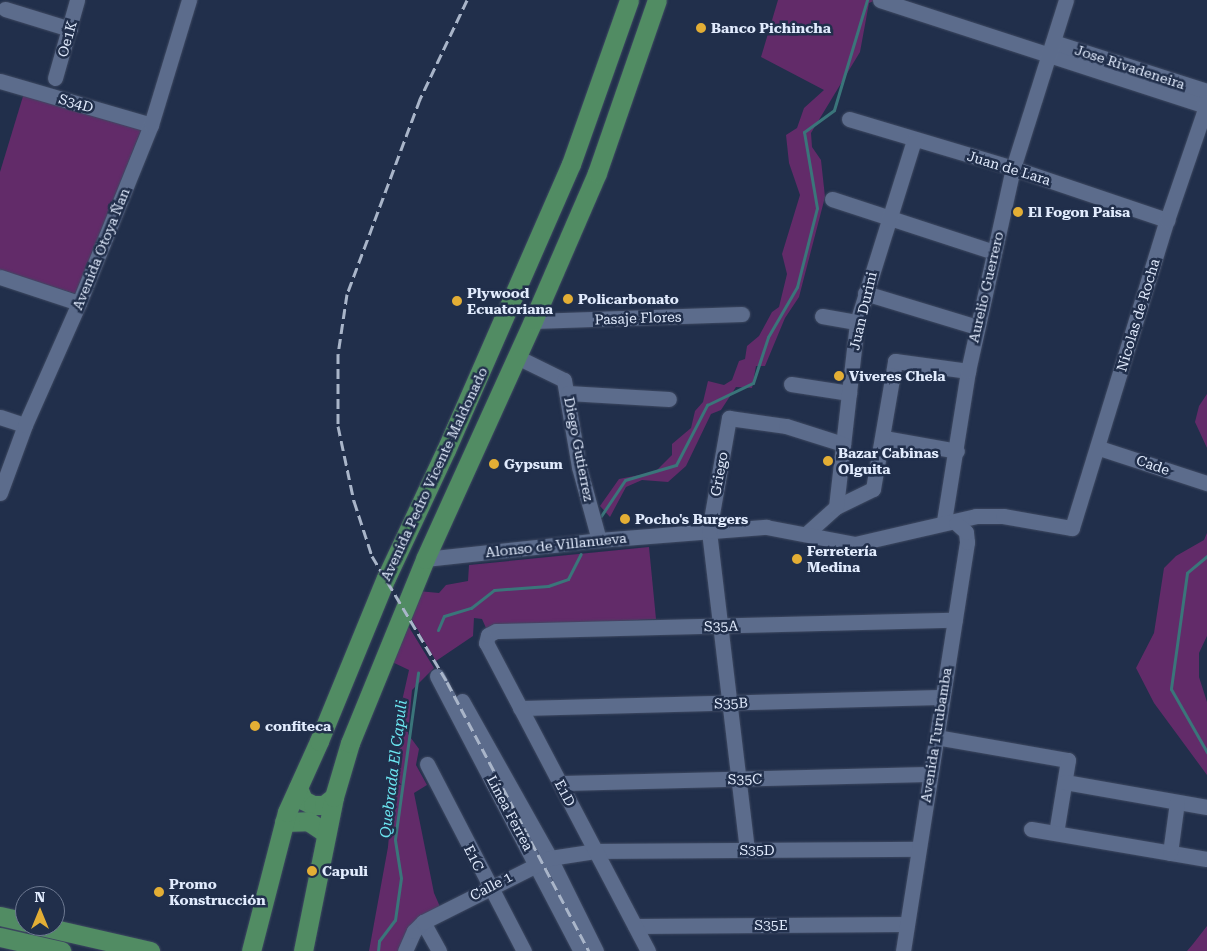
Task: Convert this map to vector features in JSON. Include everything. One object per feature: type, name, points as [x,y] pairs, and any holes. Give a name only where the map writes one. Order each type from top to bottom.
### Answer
[{"type":"main road","name":"Avenida Pedro Vicente Maldonado","points":[[251,951],[284,822],[386,578],[446,450],[571,164],[629,0]]},
{"type":"main road","name":"Avenida Pedro Vicente Maldonado","points":[[303,951],[334,797],[367,698],[425,559],[517,358],[597,173],[656,0]]},
{"type":"main road","points":[[298,788],[303,800],[313,805],[324,804],[334,797]]},
{"type":"main road","points":[[284,822],[308,821],[326,833]]},
{"type":"main road","points":[[0,916],[15,920]]},
{"type":"main road","points":[[65,932],[150,951]]},
{"type":"main road","points":[[0,937],[61,951]]},
{"type":"street","name":"Oe1K","points":[[55,78],[77,0]]},
{"type":"street","name":"Avenida Otoya Ñan","points":[[0,493],[25,424],[80,303],[151,125],[189,0]]},
{"type":"street","points":[[880,0],[1049,57],[1207,100]]},
{"type":"street","name":"Aurelio Guerrero","points":[[950,522],[968,371],[977,327],[1013,168],[1066,0]]},
{"type":"street","points":[[4,9],[70,29]]},
{"type":"street","name":"Jose Rivadeneira","points":[[1053,42],[1207,100]]},
{"type":"street","name":"S34D","points":[[0,81],[151,125]]},
{"type":"street","name":"Nicolas de Rocha","points":[[1072,528],[1099,448],[1167,220],[1207,100]]},
{"type":"street","name":"Juan de Lara","points":[[849,119],[914,140],[1013,168],[1167,220]]},
{"type":"street","name":"Juan Durini","points":[[836,507],[857,322],[888,217],[914,140]]},
{"type":"street","points":[[832,199],[994,252]]},
{"type":"street","points":[[0,277],[80,303]]},
{"type":"street","points":[[865,293],[977,327]]},
{"type":"street","name":"Pasaje Flores","points":[[533,322],[742,314]]},
{"type":"street","points":[[822,316],[857,322]]},
{"type":"street","name":"Diego Gutierrez","points":[[517,358],[564,380],[568,393],[579,467],[599,540]]},
{"type":"street","points":[[806,534],[836,507],[873,489],[884,438],[895,361],[968,371]]},
{"type":"street","points":[[791,384],[849,393]]},
{"type":"street","points":[[568,393],[669,398]]},
{"type":"street","points":[[0,417],[25,424]]},
{"type":"street","name":"Griego","points":[[747,850],[709,531],[729,418],[786,426],[842,444]]},
{"type":"street","points":[[884,438],[957,451]]},
{"type":"street","name":"Cade","points":[[1099,448],[1207,483]]},
{"type":"street","name":"Alonso de Villanueva","points":[[425,559],[599,540],[766,528],[855,544],[976,516],[1003,516],[1072,528]]},
{"type":"street","name":"Avenida Turubamba","points":[[903,951],[967,542],[966,532],[950,522]]},
{"type":"street","name":"S35A","points":[[488,635],[496,631],[955,620]]},
{"type":"street","name":"E1D","points":[[488,635],[486,642],[648,951]]},
{"type":"street","name":"Línea Ferrea","points":[[437,676],[596,951]]},
{"type":"street","name":"Línea Ferrea","points":[[455,689],[543,860],[581,951]]},
{"type":"street","name":"S35B","points":[[520,708],[942,697]]},
{"type":"street","points":[[936,738],[1068,760],[1056,833]]},
{"type":"street","name":"E1C","points":[[427,764],[489,887],[524,951]]},
{"type":"street","name":"S35C","points":[[560,783],[930,774]]},
{"type":"street","points":[[1065,782],[1207,807]]},
{"type":"street","points":[[1170,853],[1177,802]]},
{"type":"street","points":[[1031,829],[1206,859]]},
{"type":"street","name":"S35D","points":[[596,850],[918,849]]},
{"type":"street","name":"Calle 1","points":[[404,951],[414,931],[423,922],[489,887],[543,860],[596,850]]},
{"type":"street","points":[[423,922],[439,951]]},
{"type":"street","name":"S35E","points":[[635,926],[907,924]]},
{"type":"shaded area","points":[[778,0],[876,0],[869,3],[860,52],[811,133],[812,147],[821,160],[825,197],[799,297],[785,318],[765,366],[756,366],[752,388],[736,387],[721,410],[711,414],[686,466],[668,482],[642,480],[626,487],[610,517],[600,506],[619,479],[655,472],[672,455],[672,444],[691,428],[695,411],[703,402],[708,381],[724,385],[732,380],[739,361],[745,359],[747,346],[759,336],[772,312],[779,307],[787,274],[782,254],[800,195],[789,163],[786,135],[797,128],[804,108],[824,90],[761,57]]},
{"type":"shaded area","points":[[24,93],[142,128],[76,294],[0,271],[0,172]]},
{"type":"shaded area","points":[[1207,394],[1207,448],[1195,422],[1199,406]]},
{"type":"shaded area","points":[[1207,533],[1207,636],[1199,653],[1199,677],[1207,702],[1207,775],[1154,703],[1136,668],[1154,633],[1164,568],[1176,556],[1204,540]]},
{"type":"shaded area","points":[[649,547],[656,619],[486,628],[482,619],[474,618],[473,636],[436,661],[408,613],[418,591],[439,593],[446,585],[468,581],[469,565]]},
{"type":"shaded area","points":[[404,619],[434,668],[412,690],[408,734],[419,749],[416,765],[427,785],[414,793],[434,893],[441,909],[400,951],[369,951],[388,847],[400,710],[409,670],[388,660]]},
{"type":"shaded area","points":[[1207,926],[1207,951],[1187,951],[1193,944]]},
{"type":"waterway","name":"Quebrada El Capuli","points":[[601,516],[625,480],[676,465],[707,405],[753,383],[768,337],[797,287],[817,208],[804,132],[834,110],[867,0]]},
{"type":"waterway","name":"Quebrada El Capuli","points":[[438,630],[444,616],[471,608],[494,590],[548,586],[568,579],[581,554]]},
{"type":"waterway","points":[[1207,556],[1187,573],[1171,689],[1207,752]]},
{"type":"waterway","name":"Quebrada El Capuli","points":[[378,951],[379,941],[395,920],[401,878],[395,839],[418,673]]},
{"type":"railway","points":[[467,0],[420,99],[347,294],[338,354],[338,426],[354,501],[372,556],[447,682],[589,951]]},
{"type":"place","name":"Banco Pichincha","points":[[701,28]]},
{"type":"place","name":"El Fogon Paisa","points":[[1018,212]]},
{"type":"place","name":"Policarbonato","points":[[568,299]]},
{"type":"place","name":"Plywood Ecuatoriana","points":[[457,301]]},
{"type":"place","name":"Viveres Chela","points":[[839,376]]},
{"type":"place","name":"Bazar Cabinas Olguita","points":[[828,461]]},
{"type":"place","name":"Gypsum","points":[[494,464]]},
{"type":"place","name":"Pocho's Burgers","points":[[625,519]]},
{"type":"place","name":"Ferretería Medina","points":[[797,559]]},
{"type":"place","name":"confiteca","points":[[255,726]]},
{"type":"place","name":"Capuli","points":[[312,871]]},
{"type":"place","name":"Promo Konstrucción","points":[[159,892]]}]
